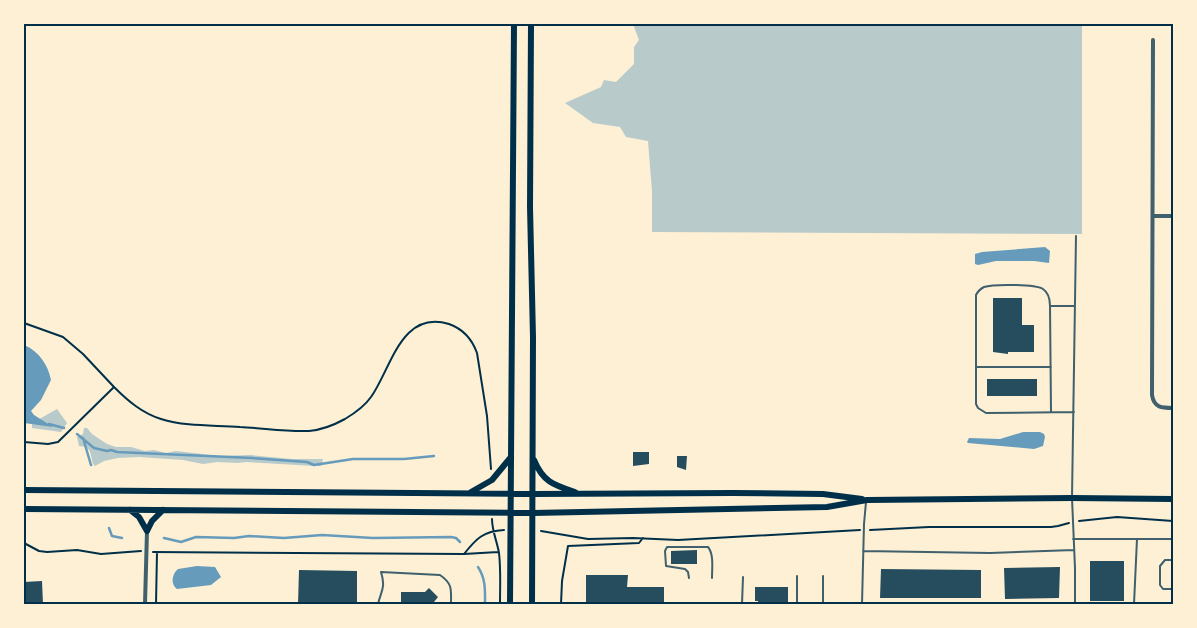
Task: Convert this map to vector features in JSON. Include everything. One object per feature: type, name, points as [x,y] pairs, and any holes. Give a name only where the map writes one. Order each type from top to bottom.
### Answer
[{"type":"main road","points":[[510,604],[514,24]]},
{"type":"main road","points":[[531,24],[532,604]]},
{"type":"main road","points":[[533,456],[542,477],[557,486],[580,494]]},
{"type":"main road","points":[[469,492],[492,480],[511,457]]},
{"type":"main road","points":[[24,490],[469,492],[521,494],[823,494],[866,500],[1173,499]]},
{"type":"main road","points":[[24,509],[533,513],[827,507],[866,500]]},
{"type":"main road","points":[[130,510],[139,518],[148,531]]},
{"type":"main road","points":[[148,531],[152,520],[163,510]]},
{"type":"street","points":[[1153,40],[1152,395],[1155,404],[1162,408],[1173,408]]},
{"type":"street","points":[[1152,216],[1173,216]]},
{"type":"street","points":[[145,604],[148,531]]},
{"type":"lane","points":[[1075,604],[1072,498],[1076,236]]},
{"type":"lane","points":[[1051,412],[1050,298],[1047,292],[1036,286],[989,286],[979,290],[976,295],[976,404],[981,411],[986,413],[1074,412]]},
{"type":"lane","points":[[1050,306],[1075,306]]},
{"type":"lane","points":[[976,367],[1051,367]]},
{"type":"lane","points":[[866,500],[862,604],[888,604]]},
{"type":"lane","points":[[1073,539],[1173,539]]},
{"type":"lane","points":[[1134,604],[1137,539]]},
{"type":"lane","points":[[689,578],[688,572],[684,568],[666,566],[665,551],[668,547],[708,547],[712,555],[712,578]]},
{"type":"lane","points":[[863,551],[990,553],[1074,550]]},
{"type":"lane","points":[[1173,560],[1165,560],[1160,566],[1160,585],[1163,589],[1173,589]]},
{"type":"lane","points":[[378,604],[383,593],[384,582],[381,572],[440,575],[448,580],[452,589],[451,604]]},
{"type":"lane","points":[[797,576],[797,604]]},
{"type":"lane","points":[[823,576],[823,604]]},
{"type":"lane","points":[[742,604],[743,577]]},
{"type":"path","points":[[24,323],[63,337],[140,410],[167,421],[309,431],[338,423],[363,407],[377,387],[398,347],[411,330],[431,322],[447,324],[460,329],[466,334],[477,353],[487,416],[492,480]]},
{"type":"path","points":[[24,442],[48,444],[58,442],[114,387]]},
{"type":"path","points":[[491,512],[492,530],[498,552],[500,604]]},
{"type":"path","points":[[533,530],[550,531],[588,539],[642,538],[687,540],[928,527],[1058,526],[1072,522],[1117,517],[1173,521]]},
{"type":"path","points":[[464,554],[484,534],[492,530],[512,530]]},
{"type":"path","points":[[561,604],[562,581],[568,546],[639,543],[642,538]]},
{"type":"path","points":[[24,543],[39,551],[76,550],[101,554],[147,551],[464,554],[498,552]]},
{"type":"path","points":[[156,604],[157,552]]},
{"type":"shaded area","points":[[635,24],[1082,24],[1082,234],[652,232],[652,191],[648,141],[626,137],[620,127],[593,123],[565,103],[601,87],[604,80],[616,82],[634,64],[634,47],[639,40],[634,27]]},
{"type":"shaded area","points":[[57,409],[67,423],[61,432],[32,428],[34,422]]},
{"type":"shaded area","points":[[84,428],[87,428],[92,434],[107,444],[145,451],[154,450],[166,453],[176,451],[220,456],[250,455],[292,459],[323,459],[321,466],[314,466],[246,462],[203,464],[183,460],[139,457],[118,458],[104,461],[95,466],[88,449],[79,446],[77,437],[83,434]]},
{"type":"water","points":[[1045,247],[1050,251],[1049,263],[996,261],[975,264],[975,254],[982,252]]},
{"type":"water","points":[[24,345],[42,359],[48,369],[51,380],[41,400],[31,411],[53,427],[24,423]]},
{"type":"water","points":[[1023,432],[1040,432],[1044,434],[1043,446],[1034,449],[967,442],[969,438],[1000,439]]},
{"type":"water","points":[[197,566],[215,567],[221,577],[211,585],[177,589],[173,584],[173,579],[178,569]]},
{"type":"building","points":[[993,298],[1022,298],[1022,325],[1034,325],[1034,352],[1008,352],[1008,354],[993,352]]},
{"type":"building","points":[[987,379],[1037,379],[1037,396],[987,396]]},
{"type":"building","points":[[633,452],[649,452],[649,464],[633,466]]},
{"type":"building","points":[[677,456],[687,456],[686,470],[677,467]]},
{"type":"building","points":[[697,550],[697,564],[671,564],[671,551]]},
{"type":"building","points":[[1090,561],[1124,561],[1124,601],[1090,601]]},
{"type":"building","points":[[1060,567],[1059,598],[1005,599],[1004,568]]},
{"type":"building","points":[[881,569],[981,570],[981,598],[880,598]]},
{"type":"building","points":[[299,570],[357,571],[357,604],[298,604]]},
{"type":"building","points":[[586,575],[628,575],[627,587],[664,587],[664,604],[586,604]]},
{"type":"building","points":[[42,581],[43,604],[24,604],[24,582]]},
{"type":"building","points":[[755,587],[788,587],[788,604],[758,604],[758,601],[755,601]]},
{"type":"building","points":[[429,588],[438,597],[434,604],[401,604],[401,592],[425,592]]},
{"type":"waterway","points":[[49,424],[64,428]]},
{"type":"waterway","points":[[77,434],[94,448],[107,451],[252,458],[307,462],[314,465],[353,459],[404,459],[434,456]]},
{"type":"waterway","points":[[83,438],[91,465]]},
{"type":"waterway","points":[[109,528],[112,536],[122,538]]},
{"type":"waterway","points":[[164,538],[181,542],[196,537],[234,538],[249,536],[284,538],[322,535],[373,538],[451,537],[456,538],[460,542]]},
{"type":"waterway","points":[[478,567],[484,581],[485,604]]}]
